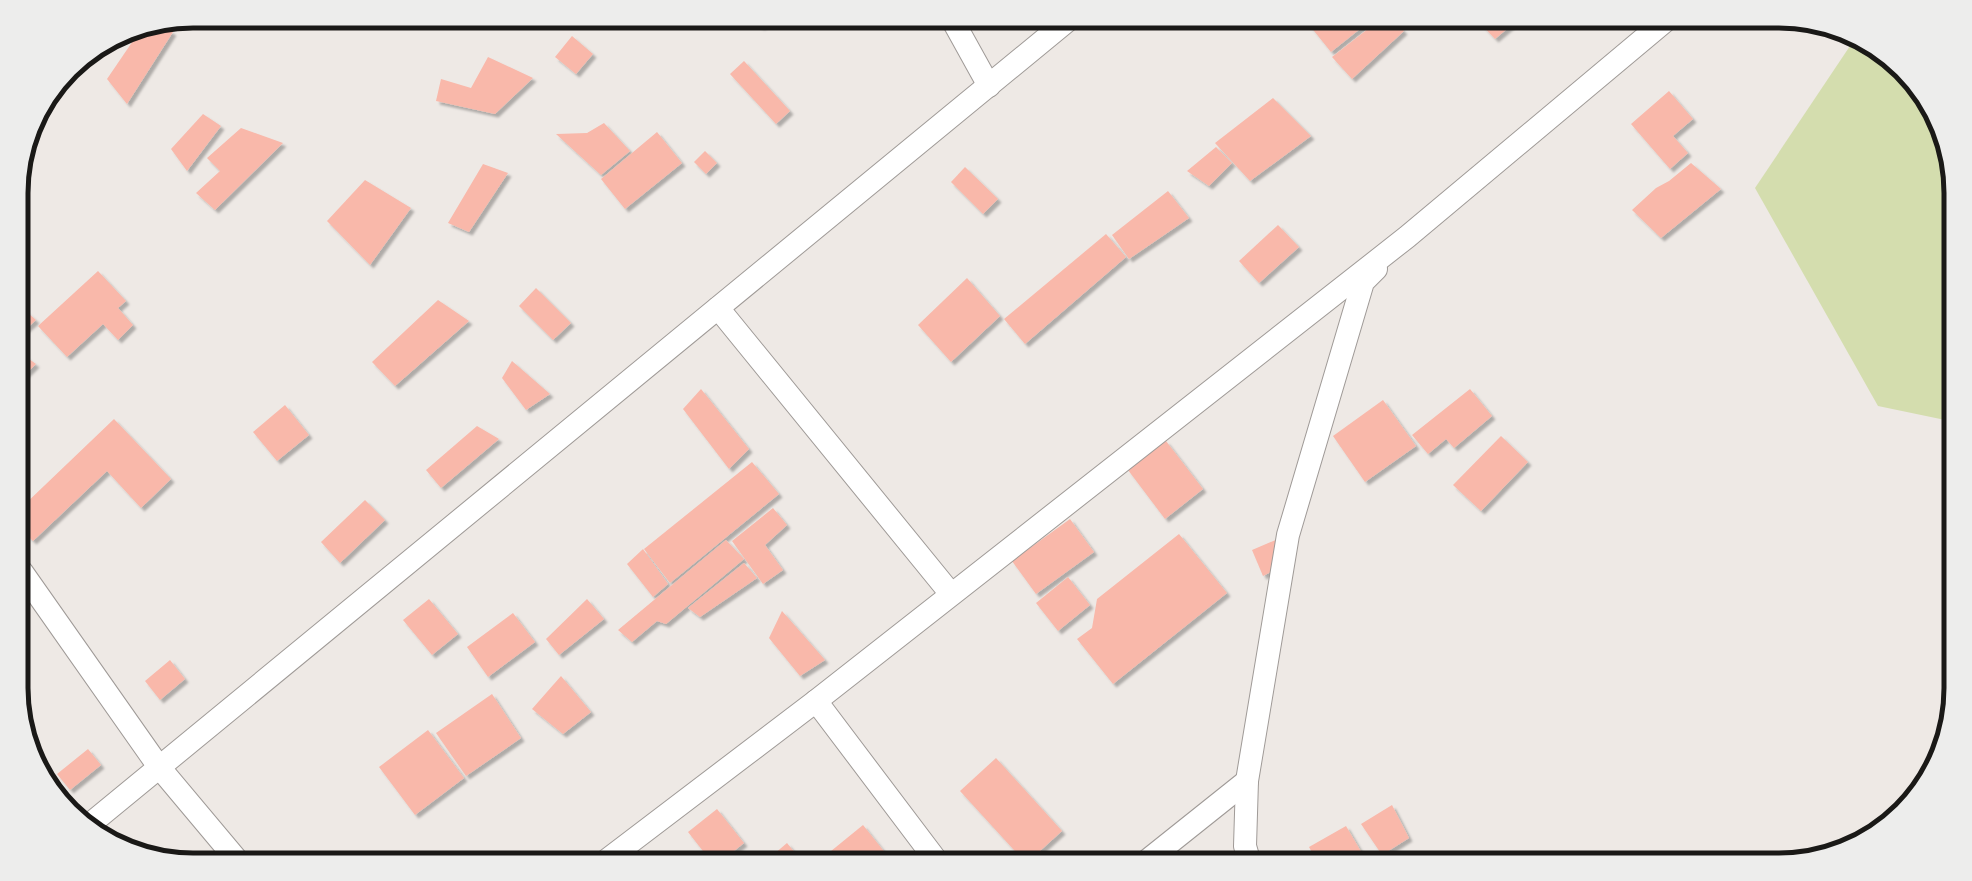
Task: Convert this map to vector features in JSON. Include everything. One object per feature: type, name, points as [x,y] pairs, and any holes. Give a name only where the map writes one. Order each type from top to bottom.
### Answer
[{"type":"street","points":[[957,28],[989,86]]},
{"type":"street","points":[[95,820],[1059,28]]},
{"type":"street","points":[[616,853],[816,701],[950,594],[1407,237],[1657,28]]},
{"type":"street","points":[[1247,853],[1245,846],[1247,781],[1288,535],[1363,282],[1407,237]]},
{"type":"street","points":[[718,308],[950,594]]},
{"type":"street","points":[[28,581],[159,767],[231,853]]},
{"type":"street","points":[[816,701],[931,853]]},
{"type":"street","points":[[1157,853],[1247,781]]},
{"type":"green space","points":[[1851,45],[1862,50],[1879,62],[1903,84],[1916,101],[1927,120],[1935,140],[1943,171],[1944,420],[1878,406],[1755,188]]},
{"type":"building","points":[[1312,28],[1361,28],[1331,52]]},
{"type":"building","points":[[1369,28],[1401,28],[1404,31],[1352,79],[1332,57]]},
{"type":"building","points":[[1485,28],[1508,28],[1495,39]]},
{"type":"building","points":[[168,30],[173,32],[127,104],[107,79],[134,39]]},
{"type":"building","points":[[572,36],[593,54],[576,74],[555,57]]},
{"type":"building","points":[[488,57],[533,78],[495,114],[436,101],[441,79],[471,88]]},
{"type":"building","points":[[744,61],[790,111],[776,124],[730,74]]},
{"type":"building","points":[[1669,91],[1693,119],[1673,136],[1688,153],[1670,169],[1631,124]]},
{"type":"building","points":[[1273,98],[1311,136],[1250,181],[1215,143]]},
{"type":"building","points":[[203,114],[221,126],[187,171],[171,149]]},
{"type":"building","points":[[604,123],[630,151],[601,175],[556,134],[587,133]]},
{"type":"building","points":[[241,128],[283,143],[215,210],[196,193],[220,171],[207,158]]},
{"type":"building","points":[[657,132],[682,163],[625,209],[601,179]]},
{"type":"building","points":[[1216,147],[1232,163],[1209,186],[1187,171]]},
{"type":"building","points":[[705,151],[717,163],[706,174],[694,162]]},
{"type":"building","points":[[1691,163],[1721,189],[1661,238],[1632,210],[1656,188],[1669,181]]},
{"type":"building","points":[[483,164],[508,173],[469,232],[448,223]]},
{"type":"building","points":[[965,167],[998,199],[983,214],[951,182]]},
{"type":"building","points":[[365,180],[411,208],[370,265],[327,221]]},
{"type":"building","points":[[1168,191],[1189,218],[1129,259],[1112,235]]},
{"type":"building","points":[[1278,225],[1299,247],[1259,283],[1239,261]]},
{"type":"building","points":[[1106,234],[1126,257],[1025,344],[1004,319]]},
{"type":"building","points":[[98,271],[126,301],[118,308],[133,325],[118,340],[103,324],[67,357],[38,326]]},
{"type":"building","points":[[967,278],[1000,316],[951,362],[918,325]]},
{"type":"building","points":[[536,288],[571,323],[553,340],[519,306]]},
{"type":"building","points":[[438,300],[469,321],[395,386],[372,362]]},
{"type":"building","points":[[28,313],[36,320],[28,327]]},
{"type":"building","points":[[28,358],[36,364],[28,372]]},
{"type":"building","points":[[512,361],[550,394],[526,410],[502,378]]},
{"type":"building","points":[[701,389],[749,449],[729,469],[683,409]]},
{"type":"building","points":[[1470,389],[1492,416],[1454,448],[1446,439],[1428,454],[1412,435]]},
{"type":"building","points":[[1383,400],[1416,446],[1365,482],[1333,436]]},
{"type":"building","points":[[285,405],[309,435],[277,461],[253,432]]},
{"type":"building","points":[[114,419],[171,479],[141,508],[107,471],[33,541],[28,536],[28,501]]},
{"type":"building","points":[[477,426],[499,439],[441,488],[426,470]]},
{"type":"building","points":[[1501,436],[1528,462],[1481,511],[1453,485]]},
{"type":"building","points":[[1166,441],[1203,489],[1165,519],[1128,470]]},
{"type":"building","points":[[752,462],[779,494],[670,583],[644,549]]},
{"type":"building","points":[[365,500],[385,520],[340,563],[321,542]]},
{"type":"building","points":[[773,508],[787,525],[765,545],[783,570],[763,584],[732,541]]},
{"type":"building","points":[[1070,519],[1094,552],[1036,594],[1012,561]]},
{"type":"building","points":[[1179,534],[1227,593],[1113,684],[1077,639],[1092,628],[1097,599]]},
{"type":"building","points":[[1278,539],[1275,570],[1263,576],[1252,550]]},
{"type":"building","points":[[726,540],[744,559],[666,624],[657,621],[632,642],[618,630]]},
{"type":"building","points":[[643,549],[668,584],[653,597],[627,564]]},
{"type":"building","points":[[744,563],[757,578],[700,617],[688,608]]},
{"type":"building","points":[[1068,577],[1090,605],[1058,631],[1036,603]]},
{"type":"building","points":[[429,599],[458,634],[432,655],[403,620]]},
{"type":"building","points":[[587,599],[604,619],[559,655],[546,639]]},
{"type":"building","points":[[782,611],[825,660],[800,676],[769,638]]},
{"type":"building","points":[[513,613],[535,642],[488,677],[467,647]]},
{"type":"building","points":[[170,660],[185,679],[160,700],[145,681]]},
{"type":"building","points":[[561,676],[591,712],[563,734],[532,709]]},
{"type":"building","points":[[492,694],[521,738],[466,776],[436,733]]},
{"type":"building","points":[[428,730],[464,778],[415,815],[379,767]]},
{"type":"building","points":[[88,749],[101,765],[70,790],[57,774]]},
{"type":"building","points":[[996,758],[1062,831],[1038,853],[1017,853],[960,791]]},
{"type":"building","points":[[1392,805],[1409,838],[1385,853],[1381,853],[1361,824]]},
{"type":"building","points":[[717,809],[744,843],[732,853],[704,853],[688,832]]},
{"type":"building","points":[[863,825],[885,853],[829,853]]},
{"type":"building","points":[[1346,826],[1362,853],[1312,853],[1309,847]]},
{"type":"building","points":[[787,843],[795,853],[775,853]]}]
